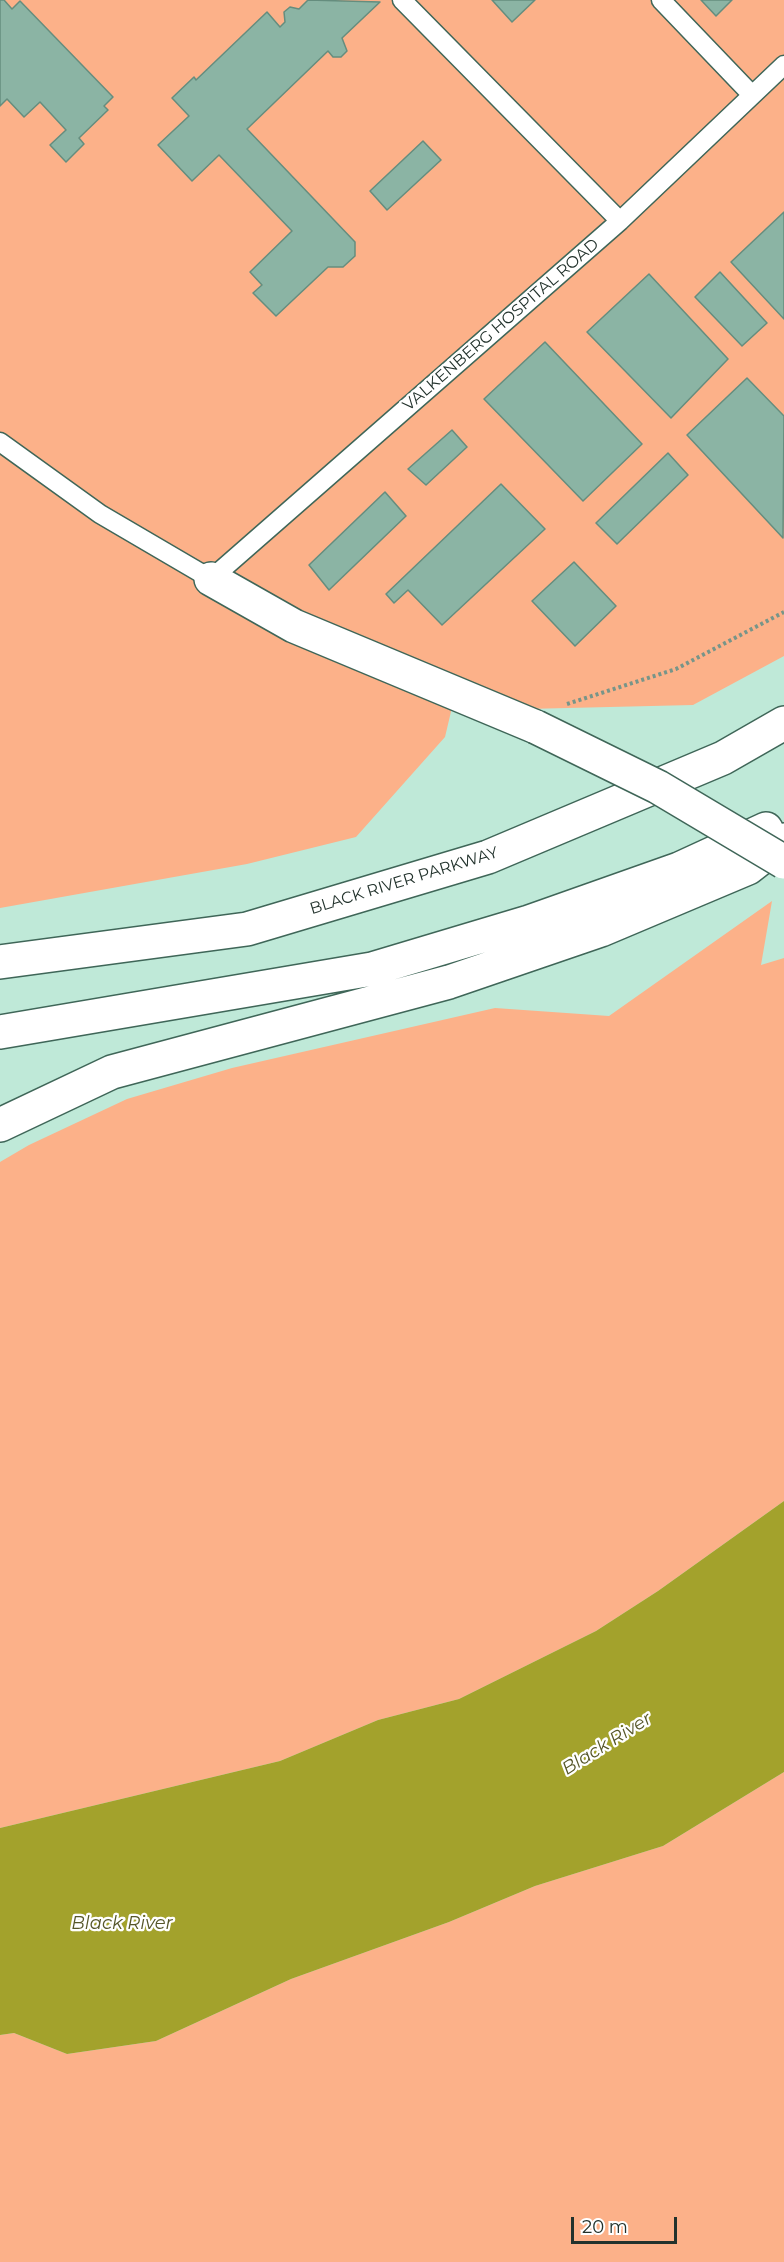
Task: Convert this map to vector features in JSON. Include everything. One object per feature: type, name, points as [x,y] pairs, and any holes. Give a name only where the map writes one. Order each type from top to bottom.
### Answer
[{"type":"main road","points":[[211,579],[294,626],[536,727],[658,787],[784,861]]},
{"type":"main road","name":"BLACK RIVER PARKWAY","points":[[0,963],[247,928],[488,857],[723,758],[784,723]]},
{"type":"main road","points":[[0,1032],[372,969],[529,922],[668,873],[784,820]]},
{"type":"main road","points":[[0,1125],[112,1072],[450,982],[601,930],[748,868],[784,840]]},
{"type":"lane","points":[[402,0],[620,221]]},
{"type":"lane","points":[[661,0],[753,95]]},
{"type":"lane","name":"VALKENBERG HOSPITAL ROAD","points":[[211,579],[620,221],[784,65]]},
{"type":"lane","points":[[0,442],[100,514],[211,579]]},
{"type":"path","points":[[536,727],[548,710],[676,669],[784,612]]},
{"type":"shaded area","points":[[0,0],[784,0],[784,656],[693,705],[526,709],[458,682],[445,737],[356,837],[247,864],[0,908]]},
{"type":"shaded area","points":[[772,901],[761,965],[784,958],[784,1501],[658,1591],[596,1631],[459,1699],[378,1720],[280,1761],[0,1828],[0,1162],[29,1145],[127,1099],[232,1068],[495,1008],[609,1016]]},
{"type":"shaded area","points":[[784,1772],[784,2262],[0,2262],[0,2035],[14,2033],[67,2054],[156,2041],[291,1979],[449,1922],[535,1886],[663,1846]]},
{"type":"water","name":"Black River","points":[[784,1501],[784,1772],[663,1846],[535,1886],[449,1922],[291,1979],[156,2041],[67,2054],[14,2033],[0,2035],[0,1828],[280,1761],[378,1720],[459,1699],[596,1631],[658,1591]]},
{"type":"building","points":[[0,0],[4,0],[12,9],[20,1],[113,97],[104,106],[108,110],[79,138],[84,144],[66,162],[50,145],[66,130],[40,102],[24,117],[7,99],[0,106]]},
{"type":"building","points":[[308,0],[380,2],[342,38],[347,51],[341,57],[333,57],[328,51],[247,129],[355,242],[355,256],[343,267],[328,267],[276,316],[253,293],[262,285],[250,272],[292,231],[219,155],[192,181],[158,145],[189,116],[172,98],[194,77],[196,80],[267,12],[280,27],[285,22],[284,12],[290,7],[299,9]]},
{"type":"building","points":[[492,0],[535,0],[512,22]]},
{"type":"building","points":[[701,0],[732,0],[716,16]]},
{"type":"building","points":[[423,141],[441,160],[387,210],[370,191]]},
{"type":"building","points":[[784,212],[784,319],[731,262]]},
{"type":"building","points":[[720,272],[767,323],[742,346],[695,297]]},
{"type":"building","points":[[649,274],[728,359],[671,418],[587,332]]},
{"type":"building","points":[[545,342],[642,444],[583,501],[484,399]]},
{"type":"building","points":[[747,378],[784,416],[783,538],[687,435]]},
{"type":"building","points":[[452,430],[467,447],[426,485],[408,469]]},
{"type":"building","points":[[668,453],[688,475],[617,544],[596,523]]},
{"type":"building","points":[[501,484],[545,529],[442,625],[408,590],[394,603],[386,594]]},
{"type":"building","points":[[385,492],[406,516],[329,590],[309,565]]},
{"type":"building","points":[[574,562],[616,606],[575,646],[532,601]]}]
